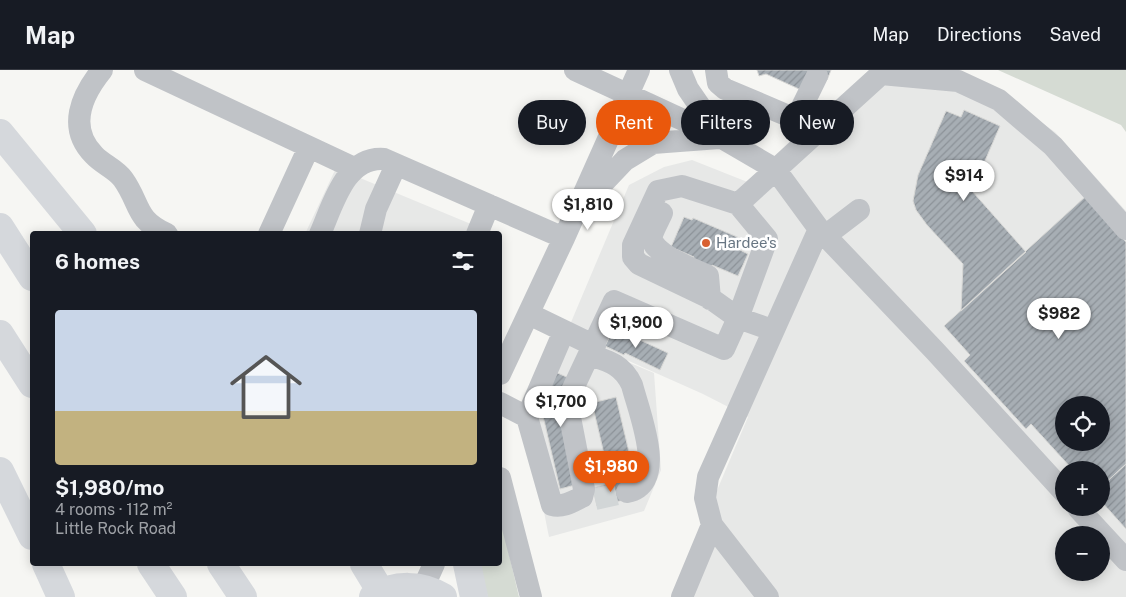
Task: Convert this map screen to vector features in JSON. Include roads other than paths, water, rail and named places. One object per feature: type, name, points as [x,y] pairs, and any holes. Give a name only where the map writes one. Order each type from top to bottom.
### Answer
[{"type":"highway","points":[[0,133],[81,231]]},
{"type":"highway","points":[[0,228],[30,274]]},
{"type":"highway","points":[[0,334],[30,381]]},
{"type":"highway","points":[[0,471],[30,532]]},
{"type":"highway","points":[[47,566],[61,597]]},
{"type":"highway","points":[[152,566],[173,597]]},
{"type":"highway","points":[[222,566],[243,597]]},
{"type":"highway","points":[[466,566],[474,597]]},
{"type":"highway","points":[[372,583],[407,587],[430,586]]},
{"type":"street","points":[[102,70],[91,84],[78,118],[80,136],[94,155],[122,177],[133,193],[139,212],[152,227],[161,231]]},
{"type":"street","points":[[145,70],[354,168]]},
{"type":"street","points":[[576,70],[681,119]]},
{"type":"street","points":[[502,370],[530,314],[639,70]]},
{"type":"street","points":[[680,70],[688,90],[695,100]]},
{"type":"street","points":[[716,70],[718,83],[725,89],[780,112]]},
{"type":"street","points":[[849,100],[880,72],[958,81],[998,100],[1053,146],[1126,229]]},
{"type":"street","points":[[805,100],[817,76]]},
{"type":"street","points":[[576,211],[625,160],[654,143],[681,141]]},
{"type":"street","points":[[734,145],[775,169],[822,233],[935,351],[1055,482]]},
{"type":"street","points":[[738,204],[800,145]]},
{"type":"street","points":[[270,231],[309,147]]},
{"type":"street","points":[[321,231],[346,178],[354,168],[366,160],[375,158],[396,165],[564,238]]},
{"type":"street","points":[[371,231],[376,209],[396,165]]},
{"type":"street","points":[[682,186],[666,206],[652,236],[654,245],[660,252],[708,276],[710,291]]},
{"type":"street","points":[[564,331],[527,417],[552,505],[555,506],[588,498],[584,489],[568,407],[569,397],[614,301],[724,349],[738,318],[767,239],[738,204],[682,186],[658,191],[633,245],[633,257],[639,264],[710,291],[738,318],[772,330]]},
{"type":"street","points":[[478,231],[490,205]]},
{"type":"street","points":[[768,597],[712,525],[705,498],[708,477],[772,330],[822,233],[859,210]]},
{"type":"street","points":[[530,314],[564,331],[620,367],[627,375],[632,385],[650,467],[643,484],[635,491],[626,492]]},
{"type":"street","points":[[502,405],[527,417]]},
{"type":"street","points":[[502,486],[531,597]]},
{"type":"street","points":[[1085,516],[1126,560]]},
{"type":"street","points":[[682,597],[712,525]]},
{"type":"tunnel","points":[[595,499],[627,492]]},
{"type":"place","name":"Hardee's","points":[[706,243]]}]
